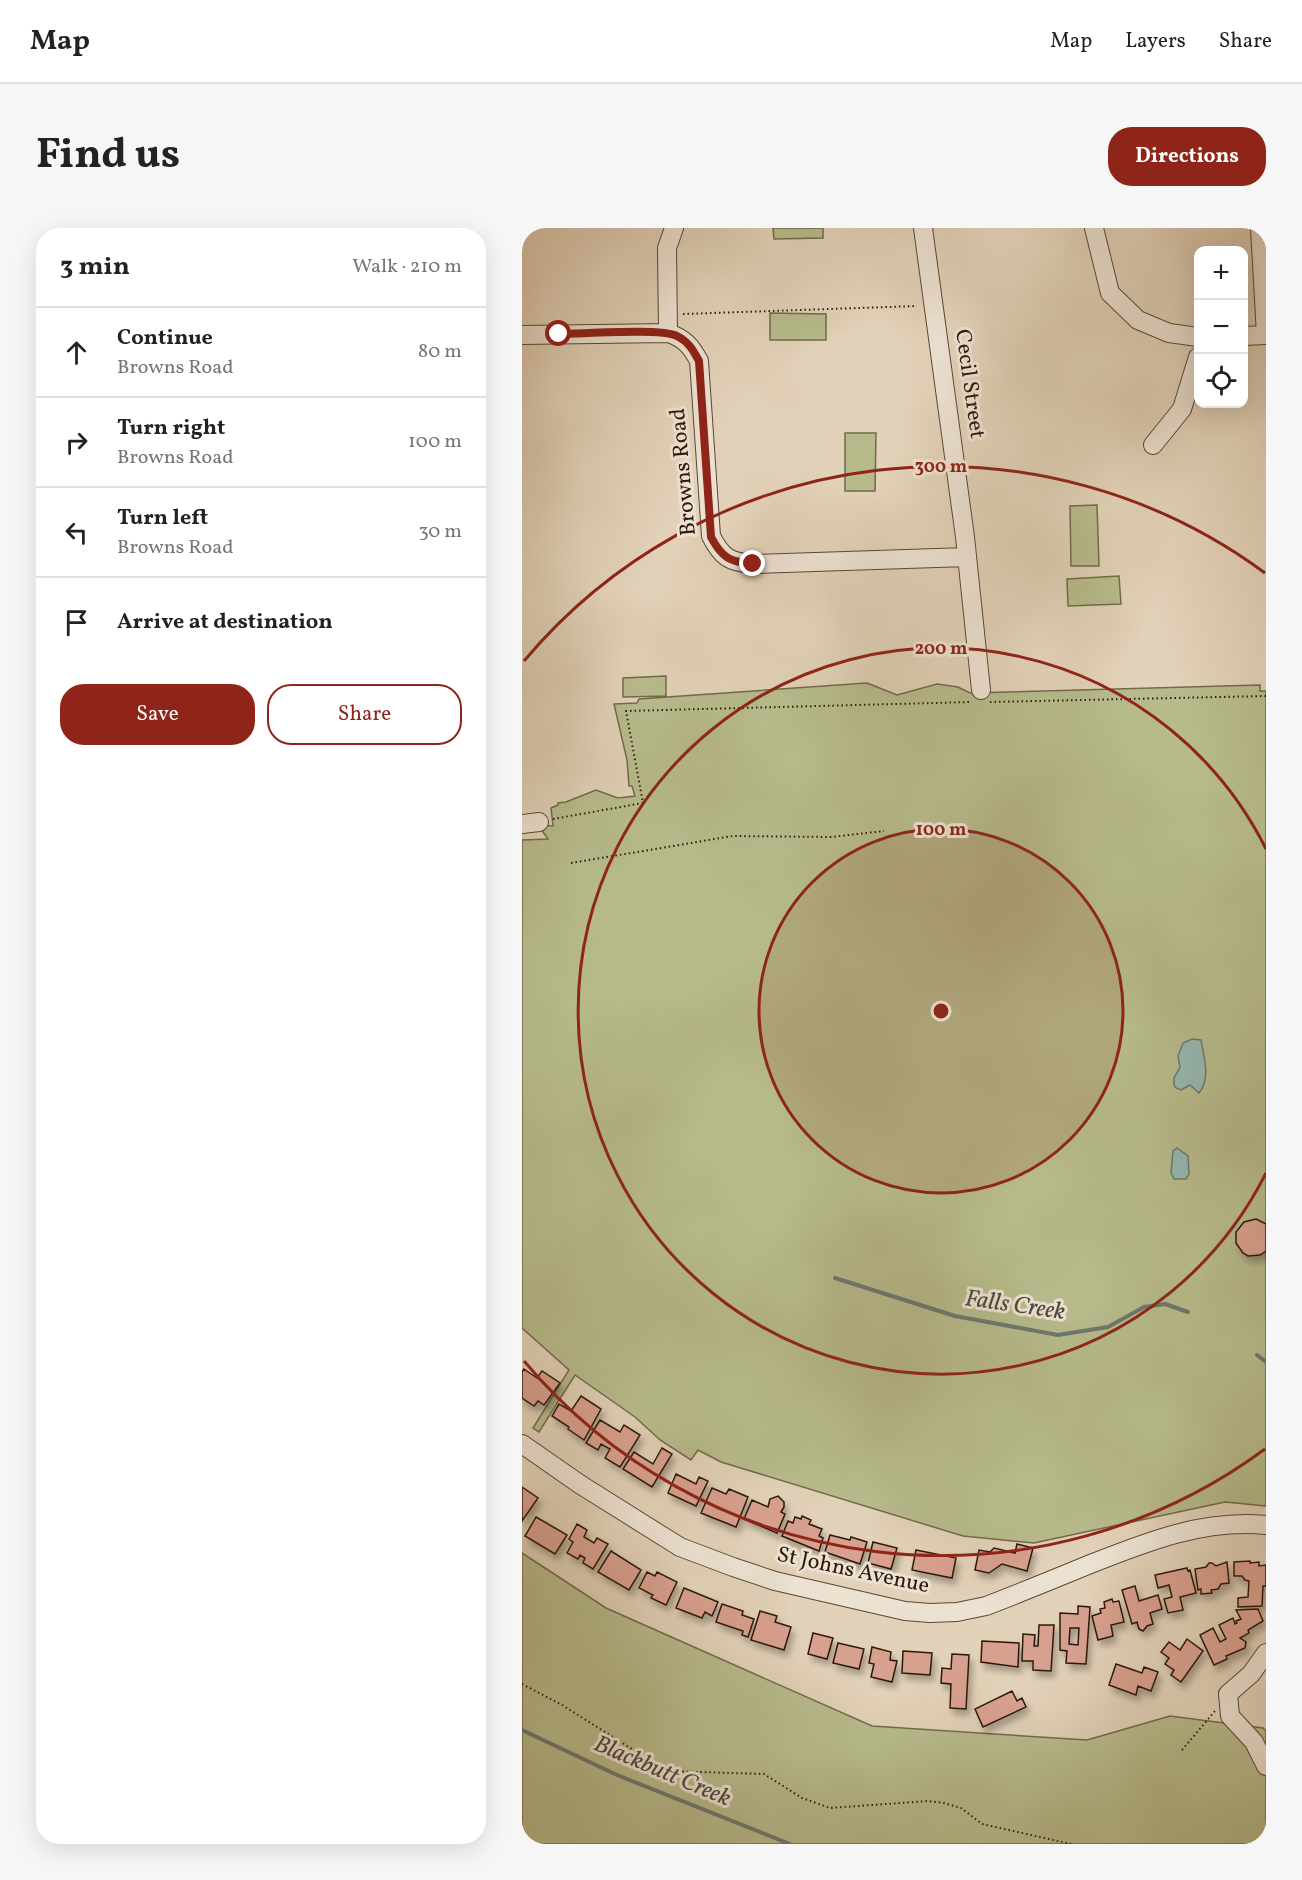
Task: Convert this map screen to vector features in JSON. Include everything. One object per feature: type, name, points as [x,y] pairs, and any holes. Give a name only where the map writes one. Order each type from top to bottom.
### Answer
[{"type":"street","points":[[522,335],[668,324],[668,248],[674,228]]},
{"type":"street","name":"Cecil Street","points":[[923,228],[967,558],[976,696]]},
{"type":"street","points":[[1094,228],[1110,293],[1138,320],[1169,333],[1194,336]]},
{"type":"street","points":[[1248,336],[1266,335],[1260,228]]},
{"type":"street","name":"Browns Road","points":[[668,324],[693,349],[699,361],[711,537],[727,558],[739,563],[753,564],[967,558]]},
{"type":"street","points":[[1153,445],[1182,409],[1194,370]]},
{"type":"street","name":"St Johns Avenue","points":[[522,1444],[580,1485],[680,1547],[775,1581],[905,1611],[957,1612],[986,1606],[1153,1539],[1211,1526],[1251,1523],[1266,1525]]},
{"type":"street","points":[[1266,1653],[1251,1674],[1228,1694],[1230,1716],[1254,1742],[1266,1766]]},
{"type":"path","points":[[668,324],[917,306]]},
{"type":"path","points":[[530,823],[643,803],[626,711],[976,696],[984,702],[1266,696]]},
{"type":"path","points":[[571,863],[733,836],[831,837],[884,831]]},
{"type":"path","points":[[522,1684],[562,1705],[667,1771],[764,1774],[802,1798],[830,1808],[928,1801],[944,1803],[961,1808],[982,1824],[1071,1844]]},
{"type":"path","points":[[1182,1750],[1228,1694]]},
{"type":"green space","points":[[773,228],[823,228],[823,238],[774,239]]},
{"type":"green space","points":[[770,313],[826,314],[826,340],[770,340]]},
{"type":"green space","points":[[845,433],[876,433],[875,491],[845,491]]},
{"type":"green space","points":[[1097,505],[1099,566],[1071,566],[1070,506]]},
{"type":"green space","points":[[1119,576],[1121,604],[1068,606],[1067,579]]},
{"type":"green space","points":[[666,676],[666,696],[623,697],[623,678]]},
{"type":"green space","points":[[867,683],[897,695],[937,684],[958,687],[970,693],[1260,685],[1260,691],[1266,691],[1266,1506],[1225,1502],[1034,1543],[963,1536],[721,1462],[698,1450],[691,1460],[660,1440],[635,1417],[575,1375],[539,1432],[533,1428],[569,1370],[522,1328],[522,840],[548,839],[538,825],[553,826],[551,808],[558,803],[596,790],[618,798],[635,796],[632,786],[629,786],[627,760],[614,704],[637,703],[639,699]]},
{"type":"green space","points":[[522,1553],[606,1608],[872,1726],[1087,1740],[1170,1716],[1263,1728],[1266,1731],[1266,1844],[522,1844]]},
{"type":"water","points":[[1192,1039],[1201,1040],[1205,1061],[1205,1081],[1199,1093],[1190,1085],[1181,1090],[1174,1085],[1174,1078],[1180,1067],[1178,1056],[1183,1043]]},
{"type":"water","points":[[1177,1148],[1188,1156],[1189,1174],[1186,1179],[1174,1179],[1171,1173],[1173,1151]]},
{"type":"building","points":[[1256,1219],[1266,1224],[1266,1251],[1260,1255],[1248,1256],[1236,1243],[1236,1232],[1244,1222]]},
{"type":"building","points":[[524,1369],[537,1378],[542,1371],[560,1383],[544,1405],[538,1401],[534,1406],[522,1398]]},
{"type":"building","points":[[581,1396],[601,1409],[584,1440],[552,1416],[559,1404],[571,1411]]},
{"type":"building","points":[[600,1420],[620,1432],[624,1425],[640,1435],[620,1467],[605,1458],[610,1449],[601,1444],[598,1450],[586,1443]]},
{"type":"building","points":[[662,1448],[672,1454],[652,1487],[623,1469],[634,1452],[653,1464]]},
{"type":"building","points":[[676,1474],[696,1484],[699,1477],[708,1481],[696,1506],[668,1493]]},
{"type":"building","points":[[522,1487],[538,1498],[522,1521]]},
{"type":"building","points":[[712,1488],[726,1494],[729,1489],[748,1497],[736,1527],[701,1513]]},
{"type":"building","points":[[778,1496],[784,1502],[781,1512],[785,1514],[777,1533],[744,1519],[752,1500],[768,1507],[770,1499]]},
{"type":"building","points":[[802,1516],[811,1520],[809,1524],[822,1529],[819,1536],[823,1538],[819,1551],[782,1536],[788,1521],[793,1523],[795,1517],[801,1519]]},
{"type":"building","points":[[536,1517],[567,1535],[555,1554],[525,1536]]},
{"type":"building","points":[[577,1524],[587,1530],[584,1537],[594,1543],[597,1538],[608,1544],[593,1569],[583,1563],[585,1558],[580,1555],[578,1559],[567,1553],[573,1542],[569,1539]]},
{"type":"building","points":[[830,1535],[850,1540],[851,1537],[867,1542],[860,1564],[825,1552]]},
{"type":"building","points":[[873,1542],[897,1548],[891,1569],[868,1563]]},
{"type":"building","points":[[1017,1544],[1033,1548],[1027,1571],[1002,1564],[989,1573],[975,1570],[979,1550],[990,1552],[994,1548],[1015,1553]]},
{"type":"building","points":[[916,1550],[956,1558],[952,1578],[912,1570]]},
{"type":"building","points":[[611,1551],[641,1570],[629,1590],[598,1572]]},
{"type":"building","points":[[1250,1561],[1250,1563],[1259,1562],[1259,1566],[1266,1565],[1266,1586],[1263,1586],[1262,1606],[1238,1607],[1238,1598],[1248,1597],[1249,1581],[1242,1576],[1234,1576],[1234,1562]]},
{"type":"building","points":[[1227,1562],[1229,1583],[1221,1584],[1218,1589],[1211,1590],[1212,1593],[1201,1594],[1201,1589],[1198,1590],[1195,1569],[1206,1567],[1209,1563],[1216,1566]]},
{"type":"building","points":[[1187,1568],[1188,1571],[1190,1570],[1196,1593],[1180,1597],[1183,1610],[1168,1613],[1164,1599],[1172,1597],[1169,1585],[1158,1588],[1155,1575]]},
{"type":"building","points":[[647,1572],[655,1576],[657,1572],[677,1582],[666,1605],[651,1598],[653,1595],[639,1588]]},
{"type":"building","points":[[1135,1586],[1139,1601],[1158,1595],[1162,1609],[1150,1613],[1153,1624],[1147,1626],[1143,1631],[1139,1629],[1137,1622],[1132,1624],[1122,1590]]},
{"type":"building","points":[[684,1588],[718,1602],[712,1616],[705,1612],[702,1618],[676,1608]]},
{"type":"building","points":[[1112,1599],[1113,1602],[1119,1601],[1124,1622],[1111,1625],[1113,1636],[1098,1640],[1092,1616],[1101,1613],[1100,1609],[1105,1608],[1104,1602]]},
{"type":"building","points":[[722,1604],[743,1611],[742,1615],[754,1619],[748,1637],[742,1635],[743,1631],[716,1622]]},
{"type":"building","points":[[1078,1606],[1090,1607],[1086,1664],[1066,1663],[1067,1651],[1060,1650],[1060,1613],[1078,1614]],"holes":[[[1070,1628],[1079,1628],[1078,1645],[1069,1644]]]},
{"type":"building","points":[[1258,1609],[1263,1621],[1240,1638],[1246,1642],[1245,1648],[1226,1656],[1227,1659],[1214,1665],[1200,1635],[1213,1628],[1220,1642],[1226,1639],[1219,1625],[1233,1618],[1235,1624],[1241,1619],[1236,1610]]},
{"type":"building","points":[[760,1611],[777,1616],[775,1622],[791,1627],[784,1650],[751,1640]]},
{"type":"building","points":[[1039,1625],[1054,1625],[1051,1671],[1033,1670],[1033,1661],[1022,1661],[1023,1634],[1035,1635],[1034,1646],[1038,1646]]},
{"type":"building","points":[[813,1633],[833,1638],[827,1659],[808,1654]]},
{"type":"building","points":[[1187,1639],[1203,1651],[1181,1682],[1171,1675],[1174,1670],[1165,1664],[1169,1658],[1161,1652],[1169,1642],[1180,1650]]},
{"type":"building","points":[[982,1641],[1019,1643],[1018,1667],[981,1662]]},
{"type":"building","points":[[838,1643],[864,1649],[859,1669],[833,1663]]},
{"type":"building","points":[[872,1647],[891,1652],[890,1660],[897,1661],[892,1682],[871,1677],[874,1664],[869,1663]]},
{"type":"building","points":[[903,1651],[932,1653],[930,1675],[902,1673]]},
{"type":"building","points":[[952,1654],[969,1655],[966,1709],[950,1708],[951,1684],[941,1683],[942,1668],[951,1669]]},
{"type":"building","points":[[1116,1664],[1142,1673],[1144,1667],[1158,1672],[1151,1691],[1138,1686],[1136,1695],[1109,1685]]},
{"type":"building","points":[[1012,1691],[1017,1701],[1022,1698],[1026,1707],[983,1727],[975,1709]]},
{"type":"waterway","name":"Falls Creek","points":[[835,1278],[955,1316],[1058,1335],[1108,1327],[1144,1307],[1165,1304],[1188,1312]]},
{"type":"waterway","name":"Falls Creek","points":[[1257,1355],[1266,1362]]},
{"type":"waterway","name":"Blackbutt Creek","points":[[522,1730],[617,1775],[790,1844]]},
{"type":"route","points":[[559,334],[668,333],[686,341],[693,349],[699,361],[711,537],[727,558],[739,563],[753,564]]}]
